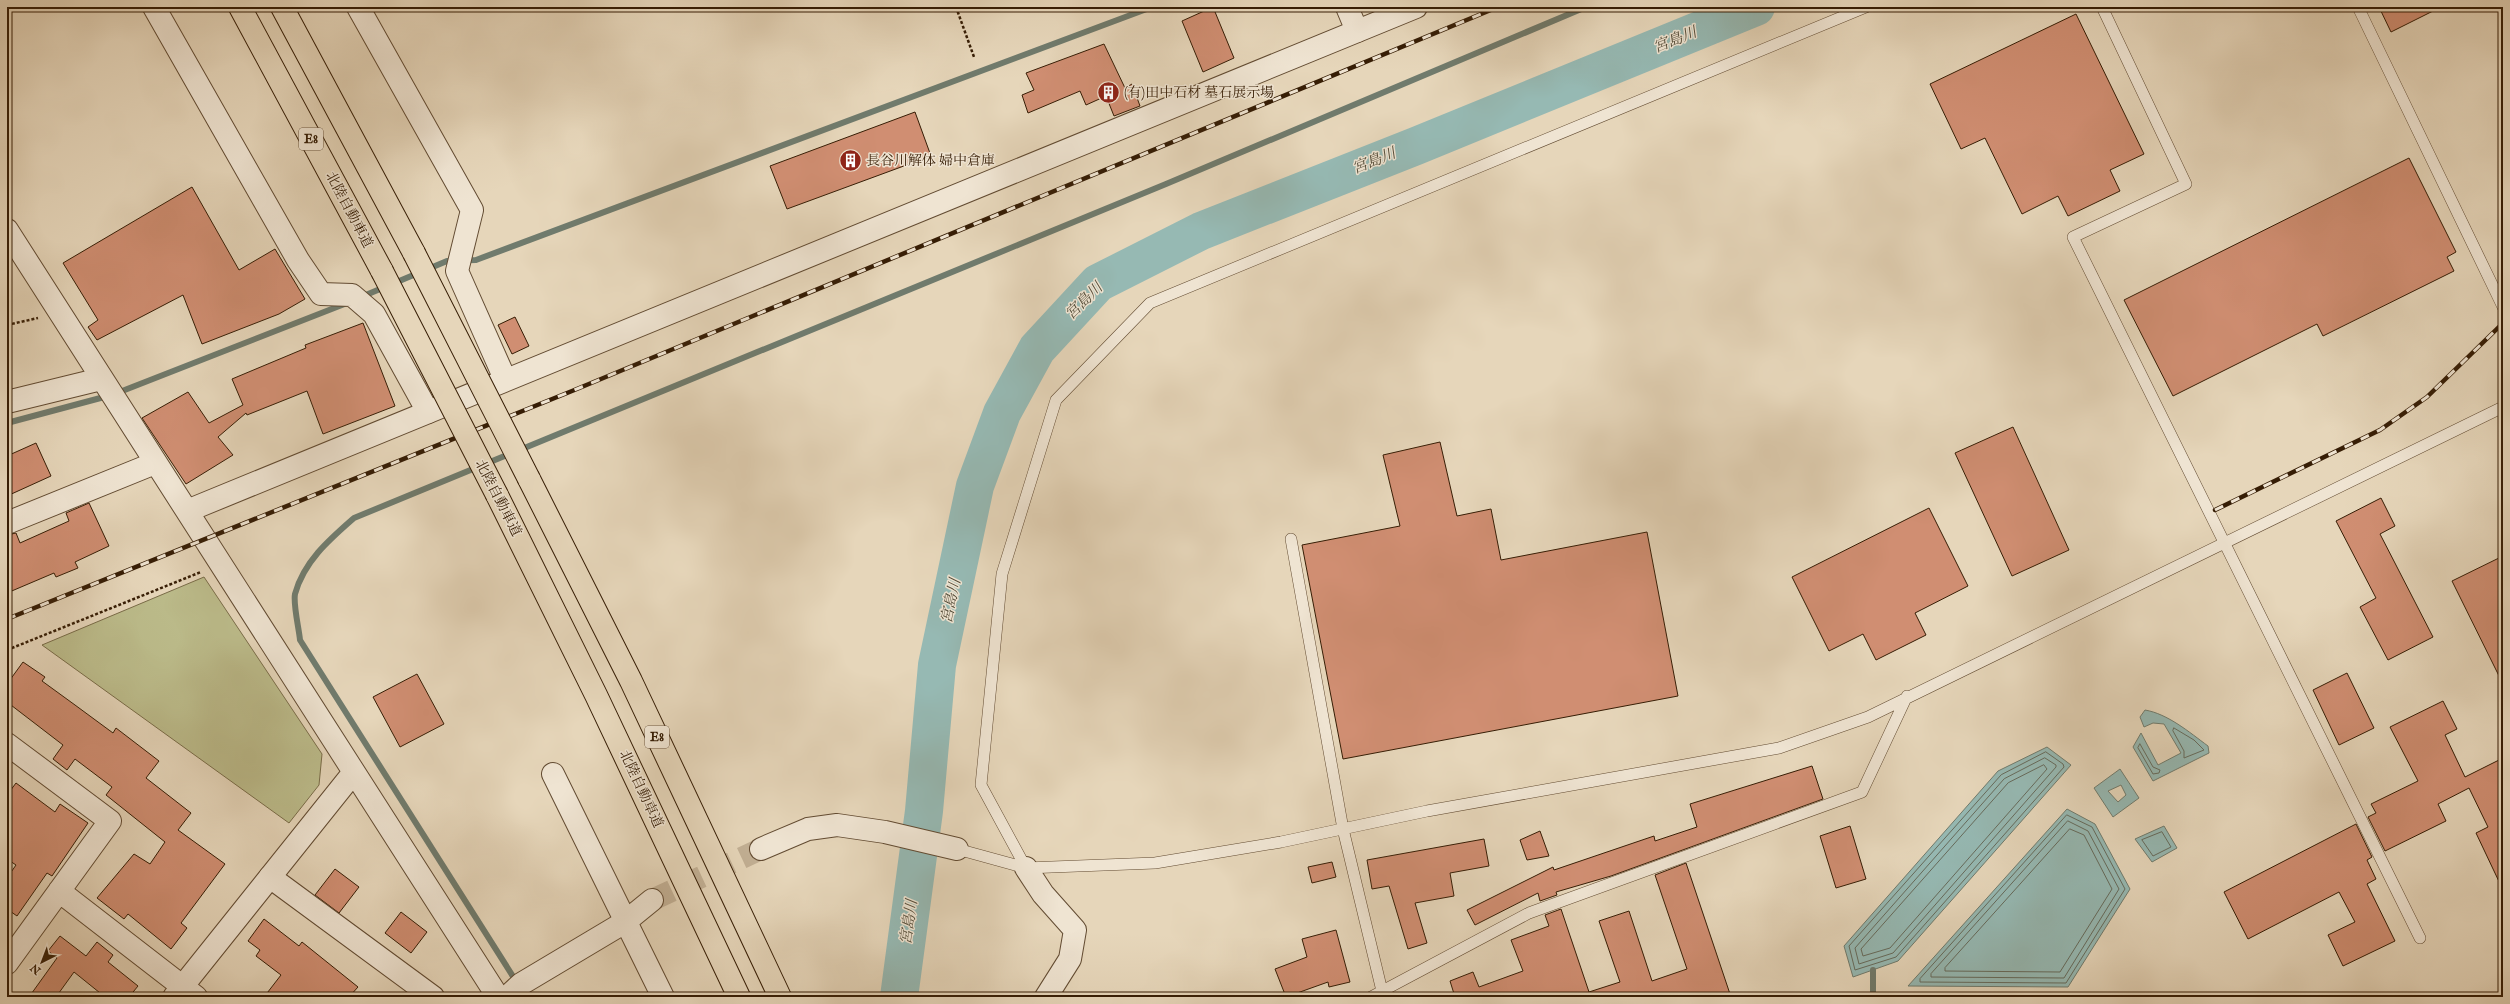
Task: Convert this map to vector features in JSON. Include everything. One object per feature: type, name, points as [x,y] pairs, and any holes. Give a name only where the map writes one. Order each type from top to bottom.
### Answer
[{"type":"highway","name":"北陸自動車道","points":[[240,7],[382,271],[497,495],[596,695],[739,997]]},
{"type":"highway","name":"E8","points":[[282,7],[414,253],[631,681],[780,997]]},
{"type":"street","points":[[154,7],[298,260],[321,294],[352,295],[374,314],[428,412]]},
{"type":"street","points":[[358,7],[472,210],[457,272],[505,379]]},
{"type":"street","points":[[1347,7],[1357,31]]},
{"type":"street","points":[[187,511],[505,379],[1416,7]]},
{"type":"street","points":[[7,230],[498,997]]},
{"type":"street","points":[[7,402],[101,379]]},
{"type":"street","points":[[7,523],[155,463]]},
{"type":"street","points":[[7,744],[110,820],[59,891],[14,938],[7,964]]},
{"type":"street","points":[[59,891],[184,994],[270,878],[354,772]]},
{"type":"street","points":[[553,774],[663,997]]},
{"type":"street","points":[[760,849],[808,829],[838,825],[885,832],[957,849]]},
{"type":"street","points":[[1026,868],[1043,894],[1075,930],[1070,959],[1046,997]]},
{"type":"street","points":[[270,878],[433,997]]},
{"type":"street","points":[[507,997],[521,984],[625,922],[652,900]]},
{"type":"lane","points":[[1026,868],[981,785],[1002,574],[1056,400],[1150,303],[1866,7]]},
{"type":"lane","points":[[2102,7],[2186,184],[2073,237],[2420,938]]},
{"type":"lane","points":[[2358,7],[2503,307]]},
{"type":"lane","points":[[957,849],[1026,868],[1155,863],[1282,842],[1427,811],[1779,748],[1868,717],[1907,696],[2503,407]]},
{"type":"lane","points":[[1292,539],[1343,829],[1382,991]]},
{"type":"lane","points":[[1371,997],[1529,913],[1862,792],[1907,696]]},
{"type":"path","points":[[956,7],[974,57]]},
{"type":"path","points":[[7,325],[41,317]]},
{"type":"path","points":[[7,650],[219,563]]},
{"type":"green space","points":[[204,577],[322,754],[319,785],[289,823],[42,645]]},
{"type":"water","points":[[2145,710],[2162,715],[2178,724],[2208,746],[2209,753],[2153,781],[2133,747],[2141,733],[2158,765],[2181,753],[2164,724],[2153,723],[2144,727],[2140,717]]},
{"type":"water","points":[[2047,747],[2071,765],[1898,961],[1853,977],[1844,946],[1998,771]]},
{"type":"water","points":[[2120,769],[2139,798],[2113,817],[2094,788]],"holes":[[[2121,785],[2126,795],[2118,802],[2108,791]]]},
{"type":"water","points":[[2067,809],[2095,824],[2130,889],[2068,987],[1908,986]]},
{"type":"water","points":[[2164,826],[2177,848],[2152,862],[2135,839]]},
{"type":"building","points":[[1213,7],[1234,58],[1203,72],[1182,21]]},
{"type":"building","points":[[2379,7],[2441,7],[2391,32]]},
{"type":"building","points":[[2076,14],[2144,154],[2110,170],[2120,191],[2068,216],[2058,196],[2022,214],[1985,138],[1961,149],[1930,84]]},
{"type":"building","name":"(有)田中石材 墓石展示場","points":[[1104,44],[1125,88],[1132,84],[1140,106],[1114,116],[1106,96],[1086,105],[1080,91],[1028,113],[1022,95],[1034,90],[1026,73]]},
{"type":"building","name":"長谷川解体 婦中倉庫","points":[[915,112],[931,156],[787,209],[770,166]]},
{"type":"building","points":[[2409,158],[2456,252],[2447,257],[2454,271],[2323,336],[2317,324],[2173,396],[2124,300]]},
{"type":"building","points":[[192,187],[239,270],[275,249],[305,299],[279,314],[202,344],[183,295],[97,340],[88,327],[98,320],[63,263]]},
{"type":"building","points":[[515,317],[529,346],[512,354],[498,325]]},
{"type":"building","points":[[363,323],[395,406],[323,434],[307,391],[247,415],[246,413],[218,437],[233,455],[186,484],[142,418],[188,392],[209,423],[243,405],[232,379],[306,348],[305,345]]},
{"type":"building","points":[[2013,427],[2069,550],[2012,576],[1955,453]]},
{"type":"building","points":[[1440,442],[1457,516],[1491,509],[1501,560],[1647,532],[1678,696],[1343,759],[1302,545],[1400,526],[1383,455]]},
{"type":"building","points":[[36,443],[51,476],[7,496],[7,456]]},
{"type":"building","points":[[2381,498],[2395,526],[2380,534],[2433,637],[2388,660],[2360,607],[2376,598],[2336,521]]},
{"type":"building","points":[[89,503],[109,546],[75,562],[78,568],[56,577],[54,573],[7,593],[7,535],[16,533],[20,543],[69,521],[66,513]]},
{"type":"building","points":[[1929,508],[1968,586],[1915,613],[1926,635],[1876,660],[1863,634],[1829,651],[1792,577]]},
{"type":"building","points":[[2503,556],[2503,684],[2452,581]]},
{"type":"building","points":[[23,662],[45,677],[42,681],[113,733],[116,728],[159,761],[146,778],[191,813],[178,830],[225,864],[181,923],[187,928],[171,949],[128,914],[124,919],[97,898],[134,854],[150,864],[165,842],[106,795],[112,787],[75,759],[67,770],[53,759],[63,745],[7,702],[7,684]]},
{"type":"building","points":[[2347,673],[2374,728],[2339,745],[2313,690]]},
{"type":"building","points":[[417,674],[444,724],[400,747],[373,697]]},
{"type":"building","points":[[2443,701],[2457,729],[2445,735],[2465,777],[2503,758],[2503,890],[2476,833],[2488,827],[2469,788],[2438,804],[2446,821],[2385,851],[2368,817],[2376,813],[2371,804],[2418,781],[2390,727]]},
{"type":"building","points":[[1812,766],[1823,799],[1611,876],[1556,892],[1557,895],[1540,901],[1538,893],[1475,925],[1467,910],[1553,867],[1554,870],[1654,836],[1655,841],[1697,827],[1690,804]]},
{"type":"building","points":[[16,783],[55,812],[60,804],[88,823],[52,876],[47,873],[17,916],[7,909],[7,878],[16,865],[7,859],[7,795]]},
{"type":"building","points":[[2356,824],[2372,857],[2367,860],[2376,879],[2367,884],[2395,941],[2343,966],[2328,935],[2355,922],[2339,892],[2248,939],[2224,892]]},
{"type":"building","points":[[1850,826],[1866,879],[1836,888],[1820,836]]},
{"type":"building","points":[[1540,831],[1549,856],[1527,860],[1520,840]]},
{"type":"building","points":[[1484,839],[1489,866],[1450,873],[1454,896],[1415,903],[1427,943],[1408,949],[1389,886],[1372,889],[1367,860]]},
{"type":"building","points":[[1332,862],[1336,877],[1312,883],[1308,867]]},
{"type":"building","points":[[1686,863],[1731,997],[1455,997],[1450,981],[1473,972],[1479,987],[1523,971],[1511,940],[1549,926],[1545,915],[1561,909],[1589,992],[1620,982],[1599,921],[1629,911],[1652,981],[1687,969],[1655,875]]},
{"type":"building","points":[[335,869],[359,887],[339,913],[315,895]]},
{"type":"building","points":[[401,912],[427,932],[411,953],[385,933]]},
{"type":"building","points":[[264,919],[299,946],[302,942],[358,987],[349,997],[264,997],[281,975],[256,956],[260,950],[248,941]]},
{"type":"building","points":[[1336,930],[1350,982],[1329,987],[1328,982],[1286,997],[1275,969],[1307,957],[1302,939]]},
{"type":"building","points":[[60,936],[86,956],[97,942],[113,955],[108,962],[138,986],[129,997],[105,997],[74,972],[56,997],[29,997],[57,958],[48,951]]},
{"type":"waterway","points":[[361,297],[447,261],[476,260],[1152,7]]},
{"type":"waterway","points":[[526,997],[300,640],[295,610],[295,594],[299,582],[311,561],[336,534],[354,518],[1166,184],[1586,7]]},
{"type":"waterway","name":"宮島川","points":[[899,997],[924,811],[937,665],[975,486],[1002,413],[1037,349],[1098,283],[1201,231],[1416,146],[1756,7]]},
{"type":"waterway","points":[[117,393],[347,303]]},
{"type":"waterway","points":[[7,423],[108,396]]},
{"type":"waterway","points":[[1873,970],[1873,997]]},
{"type":"tunnel","points":[[652,900],[761,849]]},
{"type":"railway","points":[[7,619],[572,391],[1498,7]]},
{"type":"railway","points":[[2215,510],[2380,430],[2427,397],[2503,323]]},
{"type":"place","name":"(有)田中石材 墓石展示場","points":[[1108,93]]},
{"type":"place","name":"長谷川解体 婦中倉庫","points":[[851,161]]}]
